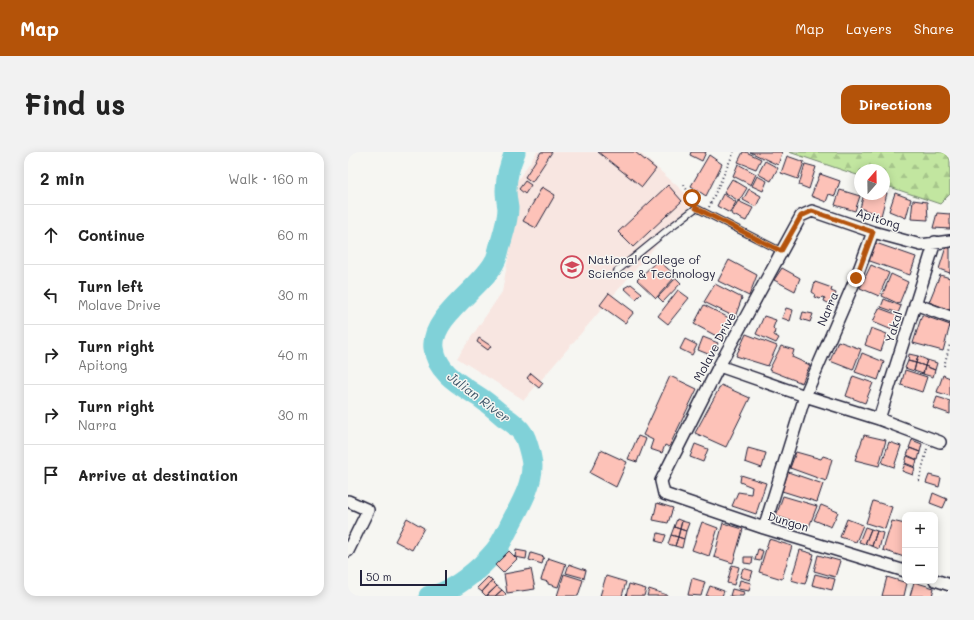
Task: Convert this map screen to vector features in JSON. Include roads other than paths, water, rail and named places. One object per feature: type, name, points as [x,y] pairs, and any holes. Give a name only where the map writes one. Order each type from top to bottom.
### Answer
[{"type":"street","name":"Apitong","points":[[801,216],[812,211],[873,232],[921,245],[950,241]]},
{"type":"street","name":"Molave Drive","points":[[664,494],[662,481],[719,366],[801,216]]},
{"type":"street","name":"Narra","points":[[764,528],[805,396],[856,278],[873,232]]},
{"type":"street","name":"Yakal","points":[[879,419],[935,242]]},
{"type":"street","points":[[915,304],[950,317]]},
{"type":"street","points":[[719,366],[805,396],[879,419],[940,442]]},
{"type":"street","name":"Dungon","points":[[664,494],[764,528],[902,570]]},
{"type":"street","points":[[348,501],[368,510],[348,551]]},
{"type":"street","points":[[938,581],[950,585]]},
{"type":"lane","points":[[617,271],[696,208],[781,251]]},
{"type":"waterway","name":"Julian River","points":[[429,596],[447,591],[465,579],[482,565],[495,551],[521,504],[530,482],[532,466],[526,440],[521,431],[482,399],[459,384],[445,372],[436,357],[434,348],[435,336],[440,325],[448,314],[489,271],[496,258],[507,219],[507,180],[515,152]]},
{"type":"place","name":"National College of Science & Technology","points":[[572,267]]}]
